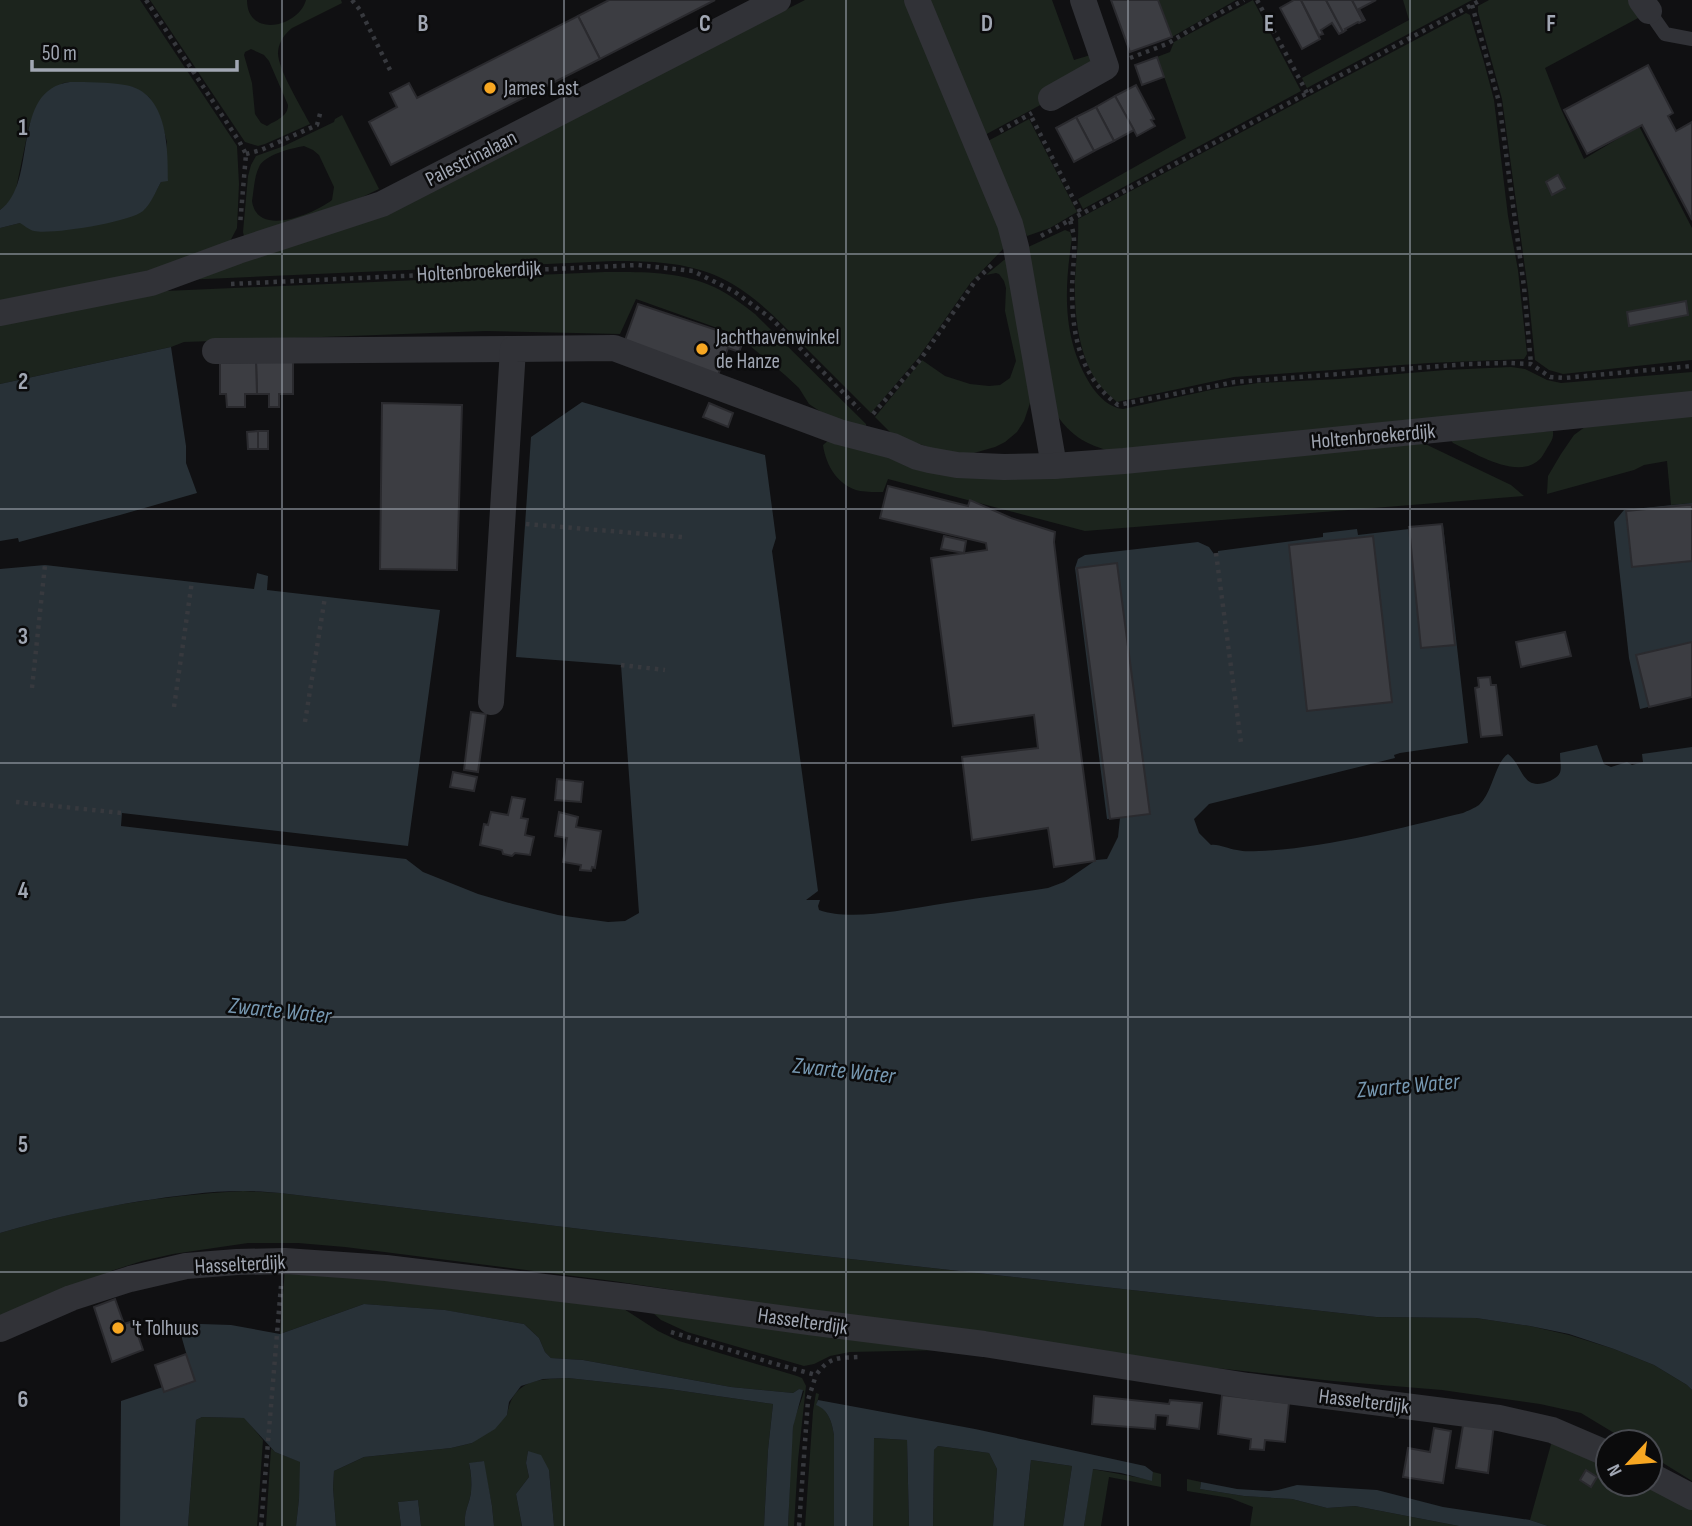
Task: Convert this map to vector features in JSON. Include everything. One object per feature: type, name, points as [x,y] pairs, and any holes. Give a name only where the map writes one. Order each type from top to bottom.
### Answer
[{"type":"street","name":"Palestrinalaan","points":[[0,313],[151,283],[238,251],[382,204],[778,0]]},
{"type":"street","points":[[917,0],[1010,224],[1054,466]]},
{"type":"street","points":[[1051,98],[1106,67],[1083,0]]},
{"type":"street","name":"Holtenbroekerdijk","points":[[215,351],[614,348],[839,432],[893,446],[917,457],[957,465],[1004,467],[1124,461],[1692,404]]},
{"type":"street","points":[[491,702],[513,349]]},
{"type":"street","name":"Hasselterdijk","points":[[0,1329],[71,1298],[130,1279],[186,1266],[285,1261],[386,1268],[984,1344],[1248,1386],[1499,1418],[1552,1430],[1594,1448]]},
{"type":"street","points":[[1664,1482],[1692,1497]]},
{"type":"lane","points":[[1645,6],[1665,34],[1692,39]]},
{"type":"path","points":[[146,0],[246,154],[238,251]]},
{"type":"path","points":[[352,0],[360,10],[391,72]]},
{"type":"path","points":[[1106,67],[1167,44],[1244,0]]},
{"type":"path","points":[[1257,0],[1307,93]]},
{"type":"path","points":[[893,446],[869,419],[920,360],[976,280],[1001,257],[1481,0]]},
{"type":"path","points":[[1472,5],[1499,102],[1524,287],[1531,365]]},
{"type":"path","points":[[977,142],[1045,106],[1051,98]]},
{"type":"path","points":[[246,154],[317,125],[321,110]]},
{"type":"path","points":[[1030,114],[1082,214]]},
{"type":"path","points":[[1070,220],[1074,239],[1072,292],[1081,354],[1095,384],[1118,405],[1235,382],[1270,378],[1510,363],[1531,365],[1550,377],[1564,378],[1692,366]]},
{"type":"path","name":"Holtenbroekerdijk","points":[[228,284],[625,265],[693,271],[735,292],[772,319],[860,410]]},
{"type":"path","points":[[525,524],[681,537]]},
{"type":"path","points":[[1216,553],[1241,743]]},
{"type":"path","points":[[32,688],[45,565]]},
{"type":"path","points":[[174,707],[192,581]]},
{"type":"path","points":[[304,722],[325,597]]},
{"type":"path","points":[[621,665],[665,670]]},
{"type":"path","points":[[16,803],[122,813]]},
{"type":"path","points":[[261,1526],[281,1283]]},
{"type":"path","points":[[799,1526],[807,1400],[816,1375]]},
{"type":"shaded area","points":[[0,0],[140,0],[237,146],[237,228],[228,245],[86,291],[0,308],[0,228],[151,200],[161,182],[167,142],[160,117],[149,97],[133,87],[63,83],[39,102],[29,126],[16,189],[11,201],[0,210]]},
{"type":"shaded area","points":[[150,0],[247,0],[249,12],[255,20],[274,25],[293,17],[301,10],[306,0],[341,0],[342,3],[292,28],[283,38],[278,52],[281,68],[310,124],[258,146],[245,142]],"holes":[[[251,49],[264,55],[288,105],[284,115],[267,126],[261,123],[255,114],[252,83],[244,55]]]},
{"type":"shaded area","points":[[805,0],[909,0],[1007,245],[971,282],[918,358],[871,413],[753,298],[719,277],[681,265],[614,261],[183,280],[387,212]]},
{"type":"shaded area","points":[[927,0],[1052,0],[1074,60],[1094,54],[1089,67],[1044,103],[983,136]]},
{"type":"shaded area","points":[[1158,0],[1236,0],[1172,37]]},
{"type":"shaded area","points":[[1253,0],[1301,91],[1083,209],[1078,199],[1186,138],[1157,57],[1170,52],[1174,42]]},
{"type":"shaded area","points":[[1403,0],[1472,0],[1307,88],[1302,78],[1409,20]]},
{"type":"shaded area","points":[[1489,0],[1628,0],[1640,17],[1545,68],[1584,159],[1639,126],[1692,228],[1692,360],[1563,374],[1549,370],[1535,360],[1502,99],[1478,12],[1478,6]]},
{"type":"shaded area","points":[[1466,13],[1470,15],[1494,100],[1508,216],[1518,270],[1527,354],[1524,359],[1234,377],[1117,402],[1107,393],[1091,372],[1079,333],[1075,292],[1078,219]]},
{"type":"shaded area","points":[[342,115],[379,189],[348,204],[245,240],[243,232],[248,176],[256,156],[284,146],[334,122]],"holes":[[[304,146],[319,155],[334,187],[332,200],[313,211],[287,220],[275,221],[256,212],[252,201],[256,175],[262,163],[293,148]]]},
{"type":"shaded area","points":[[1029,119],[1077,212],[1050,228],[1027,236],[986,142]]},
{"type":"shaded area","points":[[1065,230],[1070,232],[1072,238],[1067,296],[1070,334],[1082,370],[1095,391],[1114,407],[1123,409],[1215,389],[1258,383],[1511,367],[1525,369],[1547,380],[1561,383],[1692,372],[1692,398],[1125,455],[1086,442],[1070,431],[1056,414],[1026,248]]},
{"type":"shaded area","points":[[1010,255],[1031,400],[1017,432],[995,447],[960,457],[894,436],[875,417],[922,360],[945,376],[970,384],[1000,385],[1010,378],[1016,361],[1005,311],[1006,288],[999,274],[986,275]]},
{"type":"shaded area","points":[[605,272],[674,275],[701,282],[725,293],[755,314],[866,424],[866,430],[842,426],[809,404],[799,388],[737,335],[636,299],[620,334],[486,331],[184,342],[0,384],[0,322],[165,291]]},
{"type":"shaded area","points":[[1692,410],[1692,503],[1671,505],[1667,461],[1644,465],[1547,494],[1548,476],[1561,454],[1574,435],[1589,424]]},
{"type":"shaded area","points":[[1553,431],[1551,441],[1540,459],[1531,465],[1520,467],[1484,458],[1450,439]]},
{"type":"shaded area","points":[[829,440],[899,459],[1421,442],[1511,485],[1524,496],[1085,531],[888,479],[883,492],[852,488],[839,480],[830,467],[823,445]]},
{"type":"shaded area","points":[[243,1191],[280,1193],[606,1232],[1376,1317],[1476,1318],[1530,1326],[1614,1349],[1654,1365],[1687,1385],[1692,1390],[1692,1481],[1664,1464],[1664,1428],[1606,1428],[1581,1413],[1540,1404],[1442,1390],[1135,1359],[613,1281],[345,1247],[248,1243],[173,1254],[111,1271],[0,1323],[0,1233],[120,1204]]},
{"type":"shaded area","points":[[285,1268],[624,1309],[679,1341],[802,1378],[806,1386],[794,1526],[788,1526],[792,1439],[794,1422],[804,1391],[799,1389],[793,1393],[731,1387],[583,1360],[551,1358],[539,1338],[524,1324],[444,1310],[364,1304],[280,1334]]},
{"type":"shaded area","points":[[652,1312],[944,1350],[850,1352],[804,1366],[687,1332],[661,1320]]},
{"type":"shaded area","points":[[568,1378],[773,1404],[764,1526],[554,1526],[549,1470],[528,1451],[526,1463],[529,1477],[516,1494],[522,1526],[494,1526],[483,1461],[469,1464],[471,1489],[465,1526],[421,1526],[418,1500],[398,1502],[401,1526],[336,1526],[334,1471],[364,1457],[451,1448],[472,1443],[507,1415],[510,1403],[521,1388],[546,1379]]},
{"type":"shaded area","points":[[816,1393],[819,1394],[817,1404],[827,1414],[834,1435],[834,1526],[805,1526]]},
{"type":"shaded area","points":[[202,1417],[245,1418],[263,1440],[257,1526],[188,1526],[196,1420]]},
{"type":"shaded area","points":[[1555,1430],[1594,1448],[1594,1498],[1664,1498],[1664,1492],[1692,1509],[1692,1526],[1548,1526],[1530,1520]]},
{"type":"shaded area","points":[[873,1438],[907,1440],[909,1526],[873,1526]]},
{"type":"shaded area","points":[[938,1446],[989,1453],[997,1469],[993,1526],[933,1526],[934,1450]]},
{"type":"shaded area","points":[[271,1448],[301,1462],[296,1526],[266,1526]]},
{"type":"shaded area","points":[[1031,1460],[1072,1466],[1063,1526],[1024,1526]]},
{"type":"shaded area","points":[[1092,1469],[1152,1480],[1153,1472],[1161,1474],[1161,1487],[1109,1477],[1101,1526],[1084,1526]]},
{"type":"shaded area","points":[[1187,1479],[1201,1482],[1200,1489],[1244,1496],[1292,1499],[1327,1508],[1355,1506],[1459,1526],[1250,1526],[1253,1507],[1230,1498],[1187,1491]]},
{"type":"water","points":[[70,82],[125,85],[150,98],[163,123],[168,181],[161,182],[143,211],[123,219],[90,227],[43,232],[30,230],[20,223],[0,228],[0,210],[12,197],[19,180],[31,119],[39,102],[51,89]]},
{"type":"water","points":[[171,347],[186,446],[186,463],[197,493],[19,542],[18,538],[0,541],[0,384]]},
{"type":"water","name":"Zwarte Water","points":[[582,402],[765,455],[776,538],[772,551],[818,891],[806,900],[820,900],[819,910],[846,915],[876,914],[1048,888],[1064,882],[1096,860],[1107,859],[1118,837],[1120,818],[1107,819],[1075,568],[1078,559],[1085,555],[1198,542],[1209,547],[1214,554],[1218,551],[1323,537],[1323,533],[1357,529],[1358,535],[1443,525],[1468,743],[1400,753],[1394,755],[1395,758],[1209,804],[1194,819],[1199,833],[1211,845],[1248,851],[1311,846],[1463,813],[1479,805],[1484,799],[1500,764],[1508,754],[1528,781],[1541,784],[1560,773],[1560,753],[1597,745],[1604,764],[1611,767],[1627,762],[1632,765],[1643,762],[1642,754],[1692,747],[1692,1390],[1654,1365],[1569,1334],[1476,1318],[1376,1317],[606,1232],[280,1193],[230,1191],[154,1199],[105,1207],[0,1233],[0,569],[45,565],[254,589],[257,573],[268,576],[267,590],[440,610],[408,846],[122,813],[121,826],[406,859],[423,872],[478,894],[513,904],[558,915],[608,922],[625,921],[639,913],[621,665],[516,657],[531,437]]},
{"type":"water","points":[[1692,503],[1692,696],[1640,709],[1629,658],[1614,522],[1624,510]]},
{"type":"water","points":[[364,1304],[445,1310],[524,1324],[539,1338],[551,1358],[583,1360],[731,1387],[793,1393],[799,1389],[803,1390],[793,1427],[788,1526],[764,1526],[773,1404],[568,1378],[543,1379],[521,1386],[509,1402],[507,1415],[495,1429],[472,1443],[451,1448],[364,1457],[334,1471],[336,1526],[296,1526],[300,1462],[275,1452],[244,1418],[202,1417],[196,1420],[188,1526],[120,1526],[121,1401],[193,1377],[179,1328],[201,1324],[231,1325],[280,1334]]},
{"type":"water","points":[[818,1400],[975,1429],[1145,1466],[1153,1472],[1152,1481],[1093,1469],[1084,1526],[1063,1526],[1072,1466],[1031,1460],[1024,1526],[993,1526],[997,1469],[989,1453],[938,1446],[934,1450],[933,1526],[909,1526],[907,1440],[874,1438],[873,1526],[834,1526],[834,1435],[827,1414],[816,1405]]},
{"type":"water","points":[[528,1451],[541,1455],[549,1470],[554,1526],[522,1526],[516,1494],[529,1477],[526,1463]]},
{"type":"water","points":[[484,1461],[494,1526],[465,1526],[471,1489],[469,1463]]},
{"type":"water","points":[[1201,1482],[1237,1489],[1269,1491],[1297,1485],[1377,1490],[1443,1507],[1530,1520],[1548,1526],[1459,1526],[1355,1506],[1327,1508],[1292,1499],[1244,1496],[1200,1489]]},
{"type":"water","points":[[418,1500],[421,1526],[401,1526],[398,1502]]},
{"type":"building","points":[[609,0],[715,0],[600,59],[578,16]]},
{"type":"building","points":[[1111,0],[1158,0],[1172,37],[1130,52]]},
{"type":"building","points":[[1294,0],[1301,0],[1320,39],[1302,49],[1280,8]]},
{"type":"building","points":[[1301,0],[1326,0],[1343,32],[1339,34],[1332,23],[1321,30],[1323,34],[1319,35]]},
{"type":"building","points":[[1326,0],[1352,0],[1363,21],[1343,32]]},
{"type":"building","points":[[1352,0],[1376,0],[1359,9],[1365,20],[1363,21]]},
{"type":"building","name":"James Last","points":[[578,16],[600,59],[391,165],[369,122],[397,107],[390,93],[409,83],[417,98]]},
{"type":"building","points":[[1157,57],[1164,77],[1142,85],[1135,65]]},
{"type":"building","points":[[1648,65],[1673,113],[1668,116],[1676,131],[1692,122],[1692,220],[1642,125],[1587,154],[1564,110]]},
{"type":"building","points":[[1136,85],[1155,126],[1137,136],[1115,96]]},
{"type":"building","points":[[1115,96],[1134,130],[1114,141],[1096,107]]},
{"type":"building","points":[[1096,107],[1114,141],[1094,151],[1076,117]]},
{"type":"building","points":[[1076,117],[1094,151],[1074,162],[1056,128]]},
{"type":"building","points":[[1558,175],[1565,188],[1552,195],[1546,182]]},
{"type":"building","points":[[1686,301],[1688,315],[1629,326],[1627,312]]},
{"type":"building","points":[[638,304],[744,339],[739,352],[728,348],[718,375],[624,343]]},
{"type":"building","points":[[256,362],[293,362],[293,394],[279,394],[279,407],[269,407],[269,394],[257,394]]},
{"type":"building","points":[[256,362],[257,394],[245,394],[245,407],[227,407],[226,394],[220,394],[220,363]]},
{"type":"building","points":[[382,403],[462,405],[457,570],[380,569]]},
{"type":"building","points":[[709,403],[733,413],[728,427],[703,417]]},
{"type":"building","points":[[258,431],[258,449],[248,449],[247,432]]},
{"type":"building","points":[[258,431],[268,431],[268,449],[258,449]]},
{"type":"building","points":[[888,486],[968,506],[970,500],[1011,518],[1055,532],[1060,593],[1095,861],[1054,867],[1048,828],[972,840],[962,757],[1038,748],[1034,715],[953,726],[931,558],[987,550],[986,543],[880,518]]},
{"type":"building","points":[[1692,505],[1692,561],[1632,567],[1626,511]]},
{"type":"building","points":[[1442,524],[1455,645],[1421,648],[1409,527]]},
{"type":"building","points":[[944,536],[966,541],[964,553],[941,549]]},
{"type":"building","points":[[1373,536],[1392,702],[1307,711],[1289,545]]},
{"type":"building","points":[[1117,563],[1150,814],[1110,819],[1077,568]]},
{"type":"building","points":[[1565,632],[1571,656],[1521,667],[1516,642]]},
{"type":"building","points":[[1692,642],[1692,697],[1649,707],[1636,655]]},
{"type":"building","points":[[1490,677],[1491,685],[1496,685],[1502,735],[1481,737],[1475,688],[1479,687],[1478,678]]},
{"type":"building","points":[[471,712],[486,714],[478,772],[464,770]]},
{"type":"building","points":[[453,772],[477,777],[474,791],[450,787]]},
{"type":"building","points":[[557,779],[583,782],[581,802],[555,800]]},
{"type":"building","points":[[512,797],[525,799],[521,818],[528,819],[525,835],[534,837],[530,855],[515,853],[512,856],[503,854],[502,850],[480,845],[484,824],[488,825],[491,812],[508,815]]},
{"type":"building","points":[[559,812],[578,817],[576,827],[601,831],[595,868],[592,867],[591,871],[580,870],[581,865],[563,862],[567,838],[555,836]]},
{"type":"building","name":"'t Tolhuus","points":[[115,1299],[124,1324],[133,1321],[143,1350],[112,1362],[94,1307]]},
{"type":"building","points":[[186,1354],[195,1381],[164,1392],[155,1365]]},
{"type":"building","points":[[1222,1395],[1289,1403],[1285,1442],[1265,1440],[1264,1450],[1250,1449],[1251,1439],[1218,1434]]},
{"type":"building","points":[[1094,1396],[1169,1404],[1170,1400],[1202,1403],[1199,1429],[1167,1425],[1168,1416],[1156,1415],[1155,1429],[1092,1424]]},
{"type":"building","points":[[1464,1419],[1494,1424],[1488,1473],[1456,1468]]},
{"type":"building","points":[[1434,1428],[1451,1431],[1443,1483],[1403,1477],[1408,1448],[1430,1452]]},
{"type":"building","points":[[1586,1470],[1594,1475],[1591,1487],[1580,1480]]},
{"type":"place","name":"James Last","points":[[490,88]]},
{"type":"place","name":"Jachthavenwinkel de Hanze","points":[[702,349]]},
{"type":"place","name":"'t Tolhuus","points":[[118,1328]]}]
